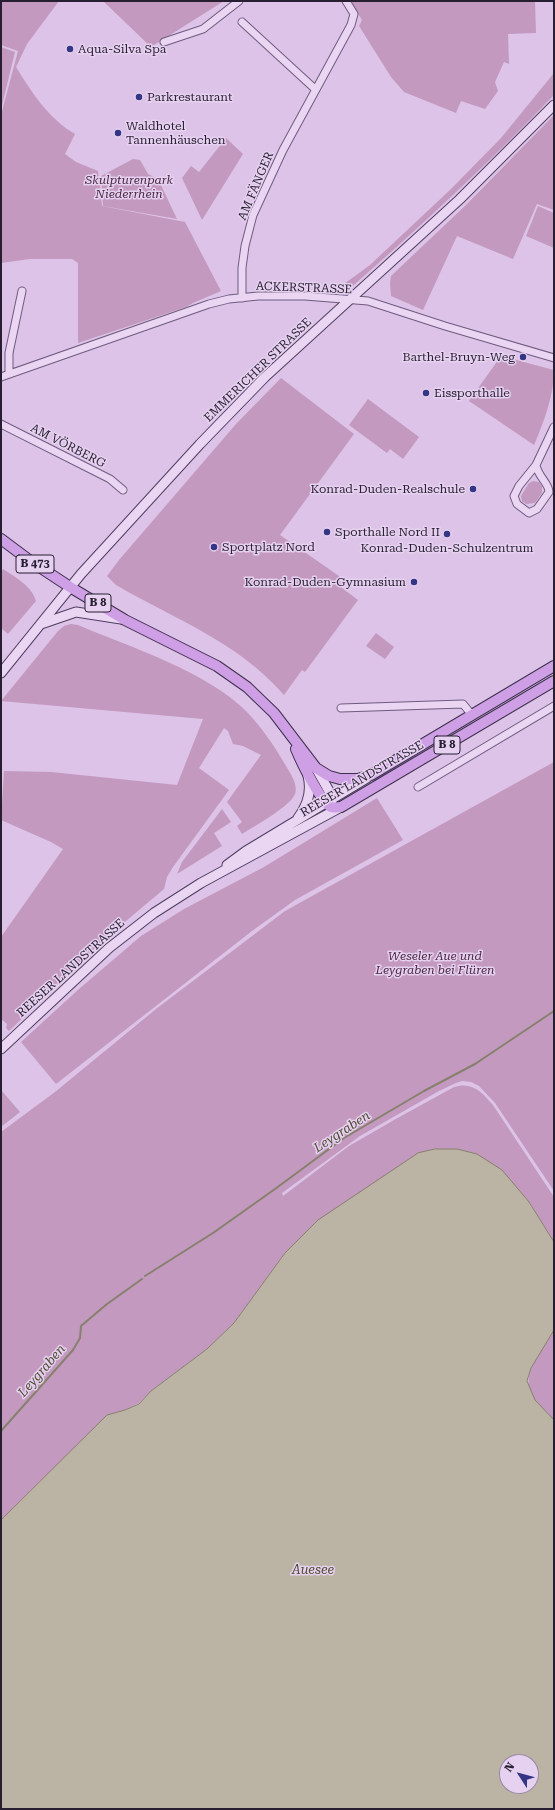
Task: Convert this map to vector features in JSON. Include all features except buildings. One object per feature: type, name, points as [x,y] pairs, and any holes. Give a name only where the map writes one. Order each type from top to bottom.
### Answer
[{"type":"main road","name":"EMMERICHER STRASSE","points":[[1,673],[70,587],[143,505],[249,394],[460,199],[554,105]]},
{"type":"main road","name":"B 473","points":[[1,539],[29,560],[70,587]]},
{"type":"main road","name":"B 8","points":[[70,587],[126,620],[217,666],[247,687],[274,713],[312,771],[332,806]]},
{"type":"main road","points":[[41,624],[76,612],[126,620]]},
{"type":"main road","name":"REESER LANDSTRASSE","points":[[202,883],[246,851],[293,823],[332,806],[371,775],[554,666]]},
{"type":"main road","name":"REESER LANDSTRASSE","points":[[1,1049],[109,948],[154,913],[332,806],[554,681]]},
{"type":"main road","name":"B 8","points":[[312,771],[340,780],[358,779],[371,775]]},
{"type":"main road","points":[[293,823],[303,811],[309,799],[312,771]]},
{"type":"street","points":[[164,42],[203,29],[239,1]]},
{"type":"street","name":"AM FÄNGER","points":[[242,298],[242,268],[253,215],[283,150],[314,89],[351,25],[354,14],[346,1]]},
{"type":"street","points":[[242,22],[314,89]]},
{"type":"street","points":[[9,373],[9,353],[22,291]]},
{"type":"street","name":"ACKERSTRASSE","points":[[1,377],[208,304],[242,298],[305,296],[368,300],[444,326],[554,358]]},
{"type":"street","name":"AM VÖRBERG","points":[[1,424],[110,479],[123,490]]},
{"type":"street","points":[[536,465],[538,474],[547,484],[549,492],[537,509],[529,513],[517,504],[514,496],[515,492],[536,465],[554,427]]},
{"type":"street","points":[[342,708],[463,704],[472,715]]},
{"type":"street","points":[[418,787],[554,706]]},
{"type":"green space","points":[[1,1],[59,1],[27,44],[16,67],[35,96],[49,113],[75,134],[65,154],[76,162],[98,171],[102,206],[185,222],[221,291],[186,307],[78,343],[78,263],[72,259],[30,259],[1,263],[1,115],[18,51],[1,45]]},
{"type":"green space","points":[[103,1],[224,1],[151,47]]},
{"type":"green space","points":[[350,1],[535,1],[536,33],[508,34],[509,64],[504,62],[495,82],[498,91],[485,109],[461,101],[456,113],[404,92],[391,77],[359,26],[362,20]]},
{"type":"green space","points":[[1,47],[15,52],[1,109]]},
{"type":"green space","points":[[554,73],[554,95],[453,195],[347,291],[343,292],[341,289],[344,284],[370,265],[451,189],[501,138]]},
{"type":"green space","points":[[554,115],[554,210],[537,204],[513,259],[457,236],[423,310],[391,296],[391,276],[466,205]]},
{"type":"green space","points":[[226,138],[243,154],[202,220],[182,178],[191,166],[199,172]]},
{"type":"green space","name":"Skulpturenpark Niederrhein","points":[[133,159],[140,160],[148,174],[158,179],[177,219],[103,206],[101,176]]},
{"type":"green space","points":[[538,206],[554,213],[554,248],[526,236]]},
{"type":"green space","points":[[501,356],[554,370],[554,379],[548,408],[534,445],[469,401]]},
{"type":"green space","name":"Sportplatz Nord","points":[[281,378],[354,434],[280,535],[339,576],[342,588],[358,600],[305,672],[302,670],[284,695],[266,676],[226,646],[116,585],[107,576],[119,560],[236,424]]},
{"type":"green space","points":[[368,399],[419,437],[403,459],[390,449],[387,453],[349,425]]},
{"type":"green space","points":[[533,481],[539,482],[542,486],[542,493],[535,503],[526,504],[522,501],[521,496],[529,483]]},
{"type":"green space","points":[[3,569],[27,586],[36,601],[8,634],[1,628],[1,572]]},
{"type":"green space","points":[[71,624],[78,625],[167,662],[190,673],[231,698],[247,712],[271,742],[292,777],[296,790],[292,799],[287,804],[242,834],[237,826],[242,822],[227,802],[261,755],[243,746],[233,744],[228,731],[224,728],[199,768],[229,790],[173,867],[167,877],[164,889],[107,937],[9,1031],[6,1028],[7,1024],[1,1019],[1,937],[63,849],[51,842],[1,820],[4,771],[51,772],[177,785],[203,719],[1,701],[58,631],[64,626]]},
{"type":"green space","points":[[376,633],[394,647],[385,659],[366,646]]},
{"type":"green space","name":"Weseler Aue und Leygraben bei Flüren","points":[[554,762],[554,1191],[495,1103],[479,1086],[471,1082],[462,1081],[439,1091],[360,1136],[282,1193],[283,1196],[349,1146],[394,1120],[454,1087],[472,1087],[481,1092],[493,1105],[554,1197],[554,1242],[529,1202],[501,1170],[285,1253],[234,1323],[207,1349],[151,1391],[139,1403],[125,1410],[107,1416],[1,1520],[1,1132],[55,1092],[156,1009],[285,911]]},
{"type":"green space","points":[[377,798],[403,840],[295,900],[252,931],[56,1084],[21,1042],[79,989],[141,936],[184,909],[264,867]]},
{"type":"green space","points":[[222,809],[231,822],[214,833],[222,846],[177,874],[182,862]]},
{"type":"green space","points":[[1,1090],[20,1112],[1,1127]]},
{"type":"green space","points":[[554,1330],[554,1420],[534,1400],[530,1391],[529,1382],[533,1364]]},
{"type":"water","name":"Auesee","points":[[435,1149],[457,1149],[477,1154],[502,1170],[529,1202],[554,1242],[554,1330],[531,1368],[527,1381],[535,1400],[554,1420],[554,1809],[1,1809],[1,1520],[107,1415],[139,1404],[151,1391],[207,1349],[234,1323],[285,1253],[318,1220],[418,1153]]},
{"type":"waterway","name":"Leygraben","points":[[145,1276],[213,1233],[344,1138],[424,1091],[475,1064],[554,1011]]},
{"type":"waterway","name":"Leygraben","points":[[1,1431],[73,1350],[80,1338],[81,1326],[107,1304],[142,1279]]},
{"type":"place","name":"Aqua-Silva Spa","points":[[70,49]]},
{"type":"place","name":"Parkrestaurant","points":[[139,97]]},
{"type":"place","name":"Waldhotel Tannenhäuschen","points":[[118,133]]},
{"type":"place","name":"Barthel-Bruyn-Weg","points":[[523,357]]},
{"type":"place","name":"Eissporthalle","points":[[426,393]]},
{"type":"place","name":"Konrad-Duden-Realschule","points":[[473,489]]},
{"type":"place","name":"Sporthalle Nord II","points":[[327,532]]},
{"type":"place","name":"Konrad-Duden-Schulzentrum","points":[[447,534]]},
{"type":"place","name":"Sportplatz Nord","points":[[214,547]]},
{"type":"place","name":"Konrad-Duden-Gymnasium","points":[[414,582]]}]
